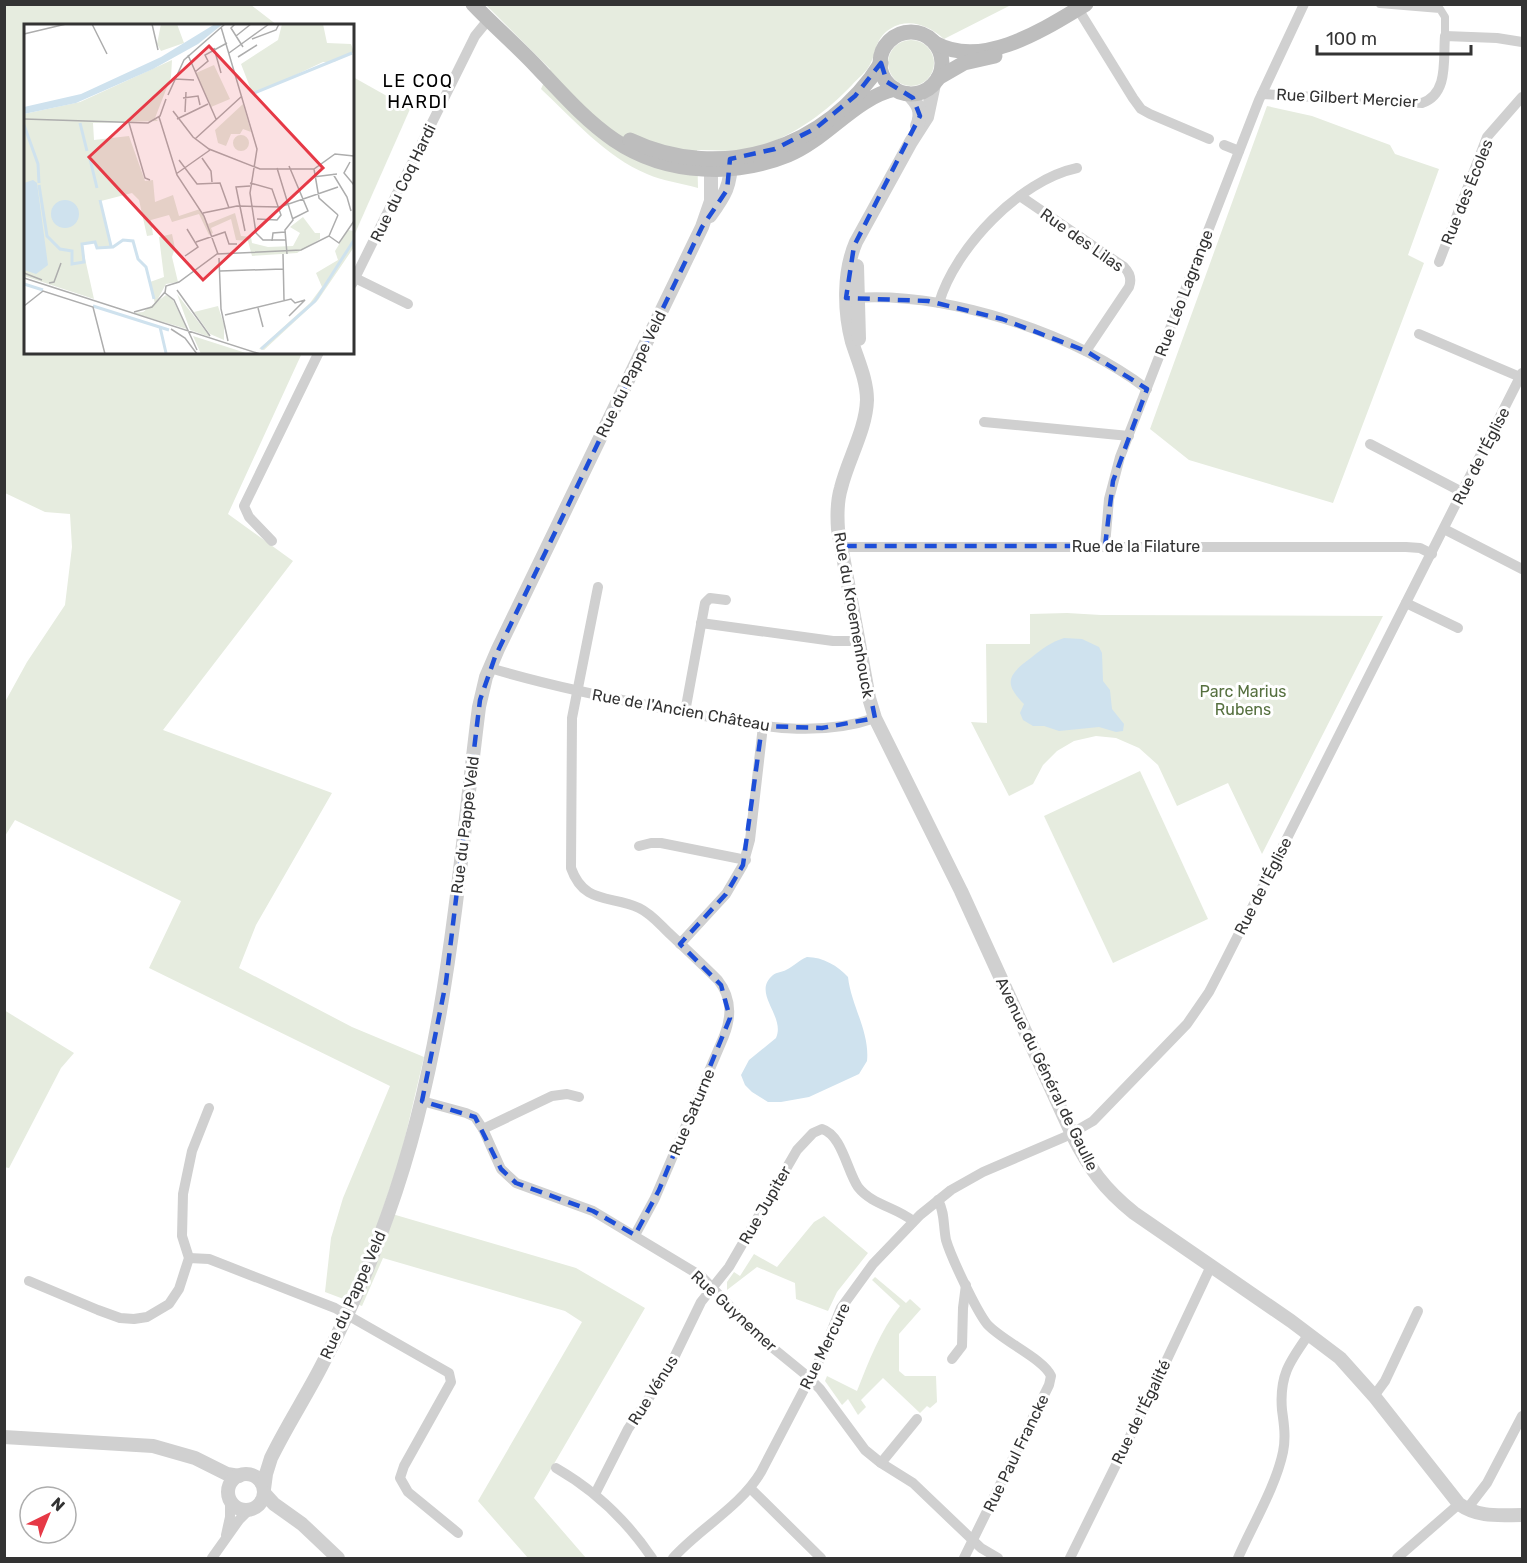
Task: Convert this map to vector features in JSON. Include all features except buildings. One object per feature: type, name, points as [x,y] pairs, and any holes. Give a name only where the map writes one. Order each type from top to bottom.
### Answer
[{"type":"main road","points":[[473,4],[533,63],[604,124],[644,152],[674,155],[711,164],[766,163],[803,148],[872,98],[901,91],[923,91],[964,63],[1014,50],[1082,7]]},
{"type":"main road","points":[[901,91],[885,78],[881,63],[887,44],[901,34],[918,33],[946,48],[960,51],[1015,43],[1050,26]]},
{"type":"main road","points":[[935,43],[942,59],[941,70],[936,81]]},
{"type":"main road","points":[[731,164],[768,152],[809,133],[855,96],[881,63]]},
{"type":"street","name":"Rue Léo Lagrange","points":[[1105,546],[1110,490],[1117,465],[1262,94],[1304,4]]},
{"type":"street","points":[[1380,4],[1440,9],[1445,17],[1444,36],[1497,38],[1522,42]]},
{"type":"street","points":[[1082,7],[1141,109],[1209,139]]},
{"type":"street","name":"Rue du Coq Hardi","points":[[354,281],[476,36],[488,20]]},
{"type":"street","name":"Rue Gilbert Mercier","points":[[1262,94],[1417,103],[1427,101],[1437,93],[1442,84],[1444,36]]},
{"type":"street","name":"Rue du Kroemenhouck","points":[[875,718],[869,698],[837,522],[839,493],[864,419],[866,406],[866,389],[851,336],[852,253],[911,141],[927,117],[936,81]]},
{"type":"street","name":"Rue du Kroemenhouck","points":[[901,91],[917,103],[920,113],[919,122],[911,141]]},
{"type":"street","name":"Rue des Écoles","points":[[1439,262],[1488,137],[1522,97]]},
{"type":"street","points":[[1224,145],[1239,151]]},
{"type":"street","name":"Rue du Pappe Veld","points":[[264,1491],[267,1471],[280,1441],[314,1381],[347,1315],[392,1205],[422,1101],[444,998],[479,707],[490,668],[702,227],[711,201],[711,164]]},
{"type":"street","name":"Rue du Pappe Veld","points":[[702,227],[727,190],[731,164]]},
{"type":"street","name":"Rue des Lilas","points":[[939,303],[952,273],[971,245],[993,220],[1020,196],[1054,176],[1077,168]]},
{"type":"street","name":"Rue des Lilas","points":[[1020,196],[1124,267],[1128,273],[1129,287],[1086,351]]},
{"type":"street","points":[[354,281],[408,304]]},
{"type":"street","points":[[852,298],[877,297],[939,303],[1010,321],[1086,351],[1116,367],[1147,389]]},
{"type":"street","points":[[1419,334],[1521,375]]},
{"type":"street","points":[[272,541],[249,517],[244,506],[318,354]]},
{"type":"street","name":"Rue de l'Église","points":[[1072,1134],[1093,1121],[1149,1065],[1187,1024],[1209,992],[1521,375]]},
{"type":"street","points":[[984,422],[1129,436]]},
{"type":"street","points":[[1370,444],[1462,492]]},
{"type":"street","points":[[1444,529],[1522,569]]},
{"type":"street","name":"Rue de la Filature","points":[[840,546],[1406,547],[1420,548],[1432,554]]},
{"type":"street","points":[[598,587],[572,723],[570,855],[573,873],[584,888],[595,896],[645,911],[680,944],[726,894],[739,876],[746,860],[763,726]]},
{"type":"street","points":[[685,712],[706,601],[711,598],[726,600]]},
{"type":"street","points":[[1407,603],[1458,628]]},
{"type":"street","points":[[701,623],[833,641],[858,641]]},
{"type":"street","name":"Rue de l'Ancien Château","points":[[490,668],[578,692],[763,726],[797,729],[822,728],[854,724],[875,718]]},
{"type":"street","name":"Avenue du Général de Gaulle","points":[[875,718],[975,921],[1072,1134],[1091,1169],[1110,1192],[1140,1217],[1340,1358],[1374,1396],[1463,1507]]},
{"type":"street","points":[[639,846],[661,843],[746,860]]},
{"type":"street","name":"Rue Saturne","points":[[635,1235],[655,1198],[727,1030],[730,1007],[722,985],[680,944]]},
{"type":"street","points":[[483,1129],[552,1096],[567,1094],[579,1097]]},
{"type":"street","name":"Rue Guynemer","points":[[422,1101],[470,1114],[478,1121],[500,1166],[513,1181],[593,1210],[697,1273],[757,1335],[810,1378],[834,1406],[860,1444],[880,1463],[913,1483],[985,1552],[998,1558]]},
{"type":"street","points":[[29,1281],[112,1316],[140,1318],[153,1314],[169,1304],[182,1283],[189,1258],[182,1236],[184,1185],[194,1144],[209,1107]]},
{"type":"street","name":"Rue Jupiter","points":[[712,1287],[729,1267],[797,1150],[813,1133],[822,1129],[828,1131],[835,1139],[855,1181],[863,1192],[876,1202],[914,1221]]},
{"type":"street","name":"Rue Mercure","points":[[674,1558],[750,1488],[761,1472],[810,1378],[845,1301],[873,1264],[914,1221],[938,1200],[983,1172],[1072,1134]]},
{"type":"street","points":[[938,1200],[944,1212],[947,1243],[966,1285],[962,1346],[952,1359]]},
{"type":"street","points":[[189,1258],[209,1259],[329,1305],[447,1371],[451,1382],[404,1466],[400,1478],[408,1492],[458,1533]]},
{"type":"street","name":"Rue de l'Égalité","points":[[1070,1558],[1211,1266]]},
{"type":"street","name":"Rue Paul Francke","points":[[964,1558],[1052,1379],[1051,1373],[1046,1368],[991,1328],[976,1307],[966,1285]]},
{"type":"street","name":"Rue Vénus","points":[[595,1494],[628,1429],[669,1368],[701,1302],[712,1287]]},
{"type":"street","points":[[1374,1396],[1385,1381],[1418,1311]]},
{"type":"street","points":[[1238,1558],[1274,1478],[1283,1451],[1285,1433],[1281,1392],[1285,1372],[1309,1334]]},
{"type":"street","points":[[1397,1558],[1463,1507],[1487,1483],[1522,1416]]},
{"type":"street","points":[[880,1463],[916,1419]]},
{"type":"street","points":[[4,1437],[145,1445],[185,1455],[222,1472],[259,1480],[274,1504],[302,1524],[338,1558]]},
{"type":"street","name":"Rue du Pappe Veld","points":[[244,1475],[263,1462],[280,1441]]},
{"type":"street","points":[[185,1455],[214,1475],[237,1508],[277,1516],[316,1539]]},
{"type":"street","points":[[556,1468],[595,1494],[630,1529],[652,1558]]},
{"type":"street","points":[[221,1546],[230,1522],[230,1484],[244,1475]]},
{"type":"street","points":[[750,1488],[821,1558]]},
{"type":"street","points":[[212,1558],[239,1520],[261,1503],[264,1491]]},
{"type":"street","points":[[1463,1507],[1483,1515],[1522,1515]]},
{"type":"highlighted area","points":[[881,63],[887,82],[913,98],[920,116],[854,246],[846,298],[928,301],[1002,319],[1086,351],[1147,389],[1113,481],[1105,546],[840,546],[875,718],[822,728],[762,726],[743,865],[726,894],[680,944],[721,985],[730,1018],[659,1190],[635,1235],[593,1211],[516,1183],[501,1169],[475,1117],[422,1101],[446,982],[480,700],[495,657],[702,227],[727,190],[730,159],[775,149],[816,128],[855,96]]},
{"type":"green space","points":[[5,5],[251,5],[276,24],[24,24],[24,354],[302,354],[228,514],[293,561],[163,730],[332,793],[256,925],[239,968],[352,1027],[424,1057],[400,1159],[382,1211],[576,1268],[645,1308],[534,1498],[586,1558],[528,1558],[478,1501],[582,1322],[565,1311],[383,1258],[362,1306],[325,1292],[331,1238],[343,1198],[390,1086],[149,968],[181,901],[15,820],[5,836],[5,702],[27,662],[65,605],[72,547],[70,514],[45,512],[5,493]]},
{"type":"green space","points":[[486,5],[1011,5],[944,39],[932,30],[911,23],[897,25],[890,29],[878,43],[865,72],[830,106],[804,125],[777,140],[748,149],[697,150],[698,188],[647,174],[604,148],[541,89],[550,69]]},
{"type":"green space","points":[[911,40],[927,47],[934,63],[927,79],[911,86],[895,79],[888,63],[895,47]]},
{"type":"green space","points":[[354,78],[410,109],[354,236]]},
{"type":"green space","points":[[1267,106],[1312,116],[1390,145],[1395,154],[1439,169],[1408,255],[1424,263],[1333,503],[1189,460],[1150,429]]},
{"type":"green space","name":"Parc Marius Rubens","points":[[1030,614],[1383,616],[1262,854],[1228,783],[1177,806],[1158,765],[1139,748],[1116,738],[1096,736],[1074,741],[1057,751],[1043,765],[1033,784],[1009,796],[971,722],[987,723],[986,644],[1030,644]]},
{"type":"green space","points":[[1140,771],[1208,919],[1113,963],[1044,816]]},
{"type":"green space","points":[[4,1010],[74,1053],[61,1068],[9,1168],[4,1167]]},
{"type":"green space","points":[[824,1216],[868,1253],[837,1292],[828,1311],[796,1299],[795,1283],[757,1267],[727,1290],[727,1282],[734,1272],[740,1276],[754,1254],[777,1267],[814,1222]]},
{"type":"green space","points":[[875,1277],[906,1303],[910,1299],[921,1309],[899,1334],[899,1371],[905,1376],[936,1376],[937,1402],[930,1408],[927,1406],[920,1413],[883,1378],[861,1400],[866,1407],[858,1415],[848,1399],[842,1405],[825,1381],[827,1376],[857,1391],[881,1336],[900,1306],[872,1280]]},
{"type":"water","points":[[1064,638],[1082,639],[1099,647],[1102,653],[1103,681],[1110,690],[1112,709],[1124,724],[1123,731],[1116,732],[1099,727],[1059,731],[1044,726],[1033,726],[1023,720],[1020,713],[1024,704],[1013,690],[1011,679],[1024,663],[1043,649]]},
{"type":"water","points":[[807,957],[830,963],[848,977],[866,1040],[867,1061],[859,1074],[809,1097],[768,1102],[745,1085],[741,1075],[749,1060],[776,1038],[777,1021],[767,997],[767,982],[773,975]]},
{"type":"district","name":"LE COQ HARDI","points":[[418,91]]}]
